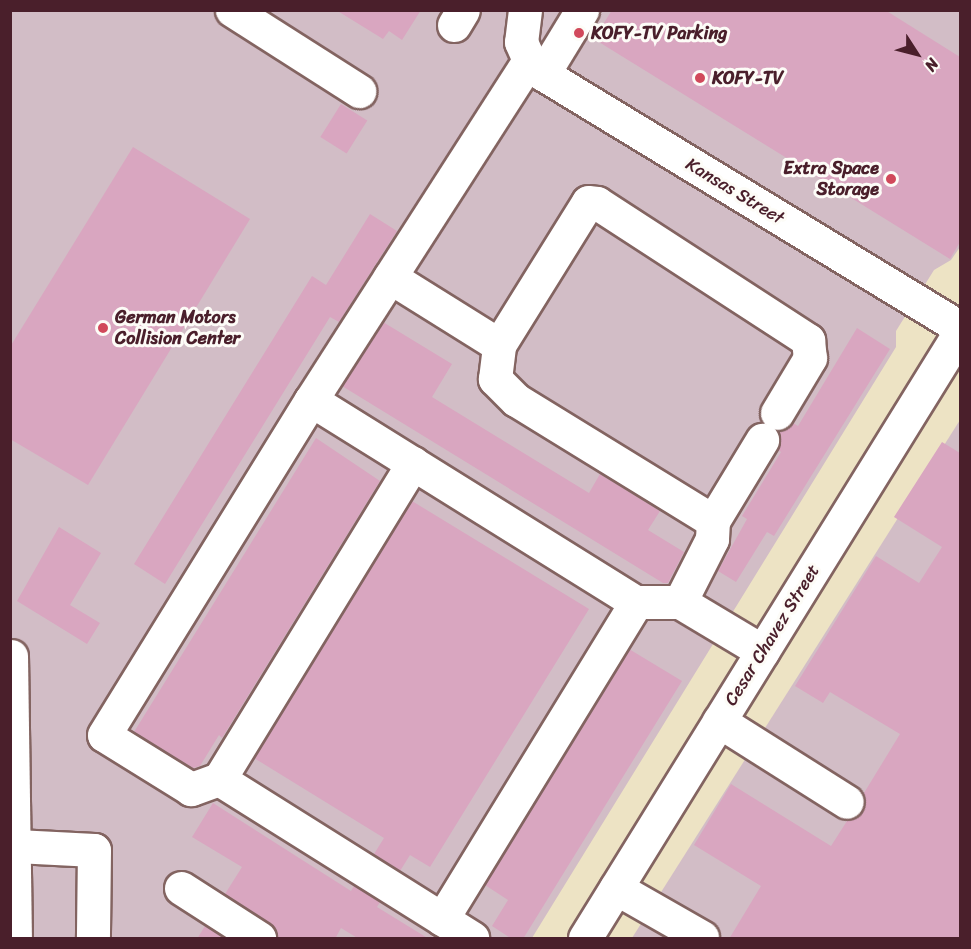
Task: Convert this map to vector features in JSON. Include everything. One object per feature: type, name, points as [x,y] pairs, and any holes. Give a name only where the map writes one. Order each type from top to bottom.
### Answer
[{"type":"main road","points":[[232,10],[359,91]]},
{"type":"main road","points":[[413,463],[219,779],[191,789],[104,735],[311,400],[390,277],[529,47],[582,10]]},
{"type":"main road","name":"Kansas Street","points":[[529,47],[960,330]]},
{"type":"main road","points":[[680,602],[712,539],[713,521],[810,358],[807,340],[597,203],[588,202],[499,345],[495,379],[516,400],[713,521]]},
{"type":"main road","points":[[390,277],[499,345]]},
{"type":"main road","name":"Cesar Chavez Street","points":[[585,939],[960,330]]},
{"type":"main road","points":[[311,400],[636,602],[680,602],[762,651]]},
{"type":"main road","points":[[442,919],[636,602]]},
{"type":"main road","points":[[11,656],[16,846],[15,939]]},
{"type":"main road","points":[[719,721],[847,802]]},
{"type":"main road","points":[[219,779],[472,939]]},
{"type":"main road","points":[[16,846],[94,850],[93,939]]},
{"type":"main road","points":[[181,888],[259,939]]},
{"type":"main road","points":[[616,888],[702,937]]},
{"type":"shaded area","points":[[10,11],[960,11],[960,247],[951,260],[934,270],[896,331],[896,347],[532,938],[11,938]]},
{"type":"shaded area","points":[[960,420],[960,938],[632,938]]},
{"type":"building","points":[[336,10],[421,10],[402,40],[389,31],[383,39]]},
{"type":"building","name":"Extra Space Storage","points":[[612,10],[885,10],[960,57],[960,242],[950,259],[594,39]]},
{"type":"building","points":[[341,104],[367,120],[347,154],[320,137]]},
{"type":"building","name":"German Motors Collision Center","points":[[133,147],[250,219],[88,485],[10,439],[10,347]]},
{"type":"building","points":[[370,214],[397,231],[339,322],[330,317],[165,584],[134,564],[312,276],[326,285]]},
{"type":"building","points":[[383,322],[452,364],[432,397],[589,493],[600,474],[660,511],[648,530],[684,552],[668,583],[663,583],[342,386]]},
{"type":"building","points":[[857,328],[890,349],[774,536],[767,532],[736,582],[718,571],[747,519],[742,516],[781,452],[778,450],[779,431],[793,423],[798,426]]},
{"type":"building","points":[[316,438],[380,481],[222,738],[219,735],[200,766],[193,768],[134,732]]},
{"type":"building","points":[[942,442],[960,453],[960,939],[729,939],[761,886],[694,845],[731,784],[831,846],[847,821],[863,812],[864,793],[900,734],[830,692],[823,703],[795,686],[876,556],[919,583],[942,547],[894,517]]},
{"type":"building","points":[[412,501],[589,609],[430,867],[410,855],[400,871],[374,854],[384,838],[254,758]]},
{"type":"building","points":[[59,527],[101,553],[70,605],[100,623],[87,644],[17,601]]},
{"type":"building","points":[[629,649],[682,681],[523,939],[512,939],[492,926],[508,900],[485,885]]},
{"type":"building","points":[[213,803],[351,891],[354,886],[380,902],[377,907],[429,939],[359,939],[341,928],[335,939],[278,939],[270,923],[225,894],[242,867],[192,837]]},
{"type":"building","points":[[205,926],[225,939],[197,939]]},
{"type":"place","name":"KOFY-TV Parking","points":[[579,33]]},
{"type":"place","name":"KOFY-TV","points":[[700,78]]},
{"type":"place","name":"Extra Space Storage","points":[[891,179]]},
{"type":"place","name":"German Motors Collision Center","points":[[103,328]]}]
